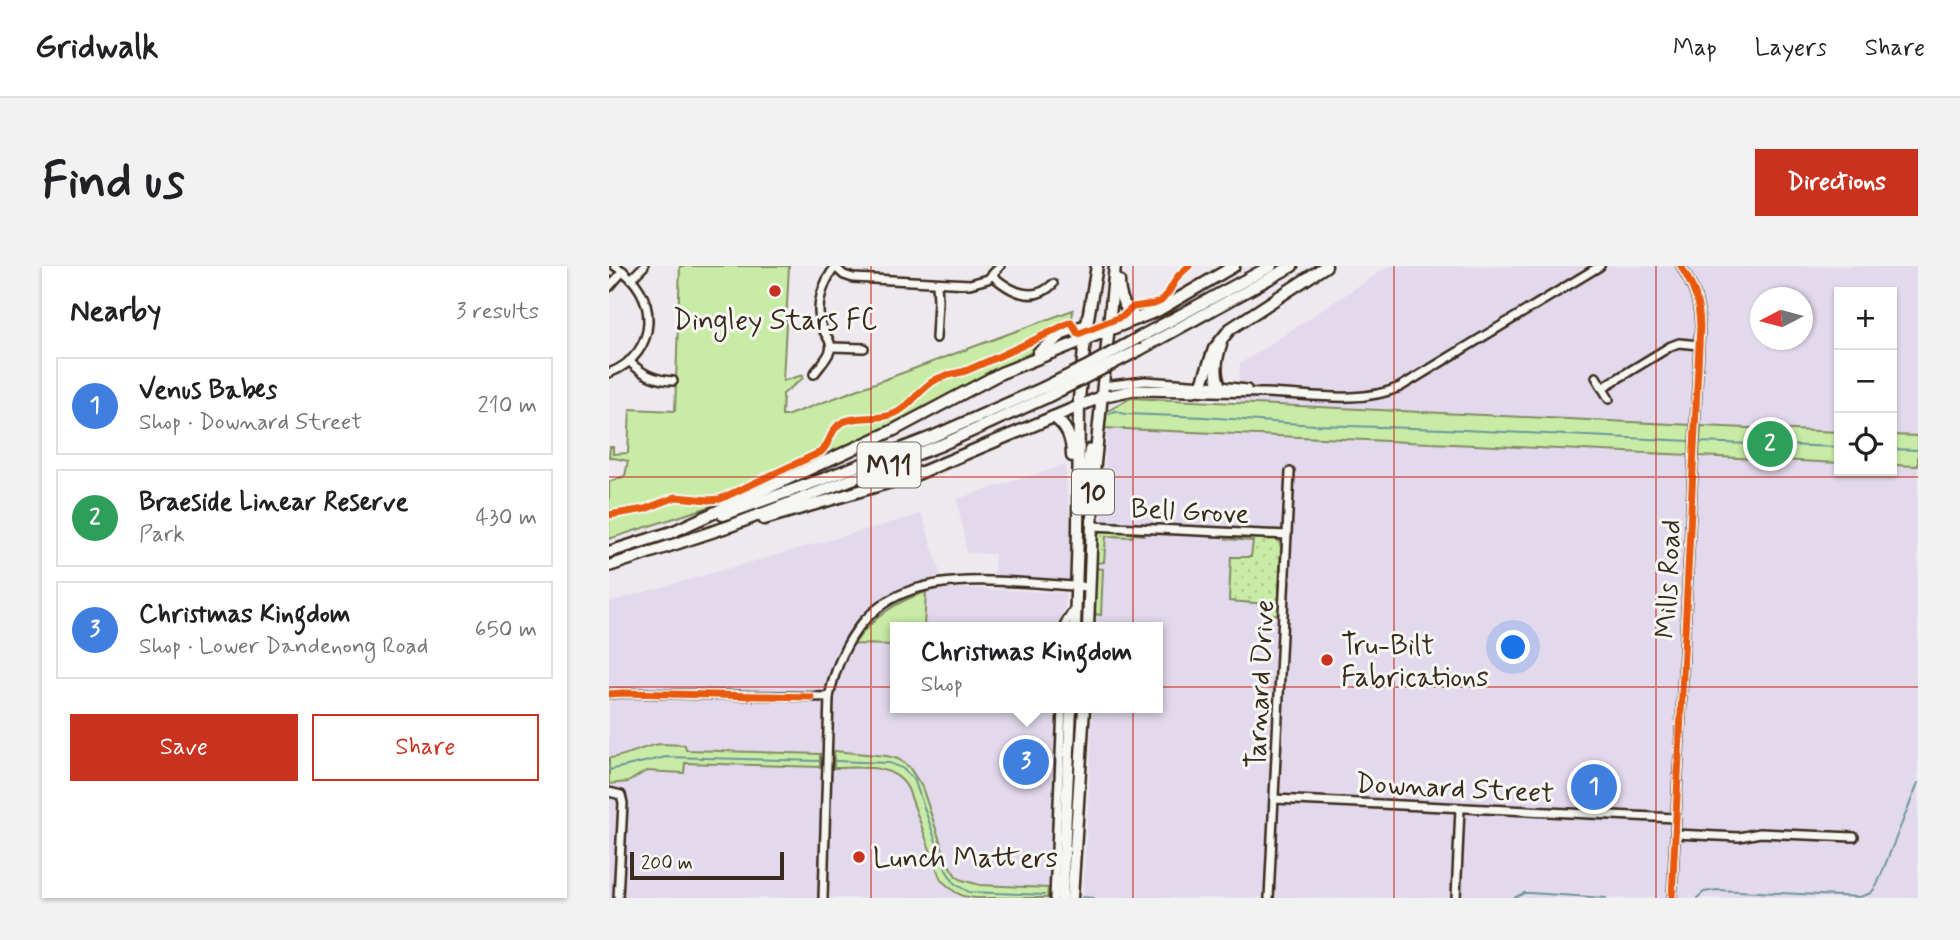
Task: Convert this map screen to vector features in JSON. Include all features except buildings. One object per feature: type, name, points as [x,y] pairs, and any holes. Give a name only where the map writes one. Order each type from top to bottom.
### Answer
[{"type":"highway","name":"10","points":[[1075,622],[1079,405],[1085,338],[1097,266]]},
{"type":"highway","name":"10","points":[[1088,622],[1091,526],[1100,394],[1117,266]]},
{"type":"highway","points":[[1117,266],[1121,298],[1127,310],[1137,319]]},
{"type":"highway","points":[[1010,369],[1172,303],[1234,266]]},
{"type":"highway","name":"M11","points":[[609,552],[838,474],[1044,393],[1086,367],[1271,266]]},
{"type":"highway","name":"M11","points":[[609,566],[730,526],[941,445],[1044,393],[1139,350],[1292,266]]},
{"type":"highway","points":[[1198,388],[1214,349],[1227,332],[1326,266]]},
{"type":"highway","points":[[670,533],[894,430],[1010,369],[1063,333],[1087,324]]},
{"type":"highway","points":[[1220,386],[1217,362],[1227,332]]},
{"type":"highway","points":[[701,535],[915,475],[1053,417],[1100,394]]},
{"type":"highway","points":[[1079,523],[1100,394]]},
{"type":"highway","points":[[1053,417],[1061,423],[1070,438],[1072,478],[1078,509]]},
{"type":"highway","points":[[1062,898],[1071,713]]},
{"type":"highway","points":[[1072,898],[1084,713]]},
{"type":"main road","points":[[1100,394],[1198,388]]},
{"type":"street","points":[[609,373],[621,368],[637,353],[644,340],[648,319],[644,297],[632,278],[615,266]]},
{"type":"street","points":[[632,278],[645,266]]},
{"type":"street","points":[[814,374],[831,347],[821,326],[820,317],[823,285],[834,267],[853,278],[976,284],[993,276],[1000,266]]},
{"type":"street","points":[[1198,388],[1358,398],[1387,392],[1400,387],[1600,266]]},
{"type":"street","name":"Mills Road","points":[[1672,897],[1699,345],[1699,307],[1694,289],[1681,266]]},
{"type":"street","points":[[609,287],[623,271]]},
{"type":"street","points":[[993,276],[1008,288],[1023,293],[1043,291],[1053,284]]},
{"type":"street","points":[[936,338],[937,283]]},
{"type":"street","points":[[1602,388],[1671,346],[1699,345]]},
{"type":"street","points":[[831,347],[863,348]]},
{"type":"street","points":[[629,361],[652,378],[673,381]]},
{"type":"street","points":[[1596,377],[1609,399]]},
{"type":"street","points":[[1198,388],[1220,386],[1261,392]]},
{"type":"street","name":"Tarnard Drive","points":[[1269,898],[1290,472]]},
{"type":"street","name":"Bell Grove","points":[[1091,526],[1287,535]]},
{"type":"street","points":[[823,898],[829,697],[844,648],[857,628],[872,613],[895,597],[920,586],[969,581],[1090,587]]},
{"type":"street","points":[[1066,622],[1071,614],[1076,613]]},
{"type":"street","points":[[609,694],[829,697]]},
{"type":"street","points":[[1053,898],[1062,713]]},
{"type":"street","points":[[609,792],[621,795],[623,803],[618,898]]},
{"type":"street","name":"Downard Street","points":[[1274,799],[1676,818]]},
{"type":"street","points":[[1456,898],[1460,808]]},
{"type":"street","points":[[1675,834],[1739,837],[1760,833],[1854,837]]},
{"type":"shaded area","points":[[1389,266],[1918,266],[1918,898],[1083,898],[1093,713],[1163,713],[1163,622],[1097,622],[1107,424],[1235,431],[1240,364]]},
{"type":"shaded area","points":[[1065,465],[1071,541],[1069,580],[994,577],[995,554],[967,553],[957,499]]},
{"type":"shaded area","points":[[922,514],[941,576],[900,588],[864,612],[835,654],[825,691],[609,688],[609,602]]},
{"type":"shaded area","points":[[963,588],[1065,593],[1064,622],[890,622],[890,713],[1060,713],[1050,898],[829,898],[834,697],[841,670],[848,653],[868,626],[890,607],[926,592]]},
{"type":"shaded area","points":[[609,701],[824,703],[818,898],[609,898]]},
{"type":"green space","points":[[680,266],[789,266],[783,381],[803,375],[803,378],[783,394],[782,416],[1073,310],[1072,319],[1042,346],[820,461],[709,507],[609,539],[609,482],[625,476],[628,461],[609,457],[610,447],[613,447],[613,454],[628,453],[630,409],[675,411]]},
{"type":"green space","points":[[1131,398],[1692,425],[1690,455],[1104,428],[1106,412]]},
{"type":"green space","points":[[1701,426],[1834,432],[1834,463],[1699,456]]},
{"type":"green space","points":[[1897,435],[1918,436],[1918,466],[1897,465]]},
{"type":"green space","points":[[1103,530],[1144,532],[1144,535],[1106,536],[1104,562],[1097,563],[1095,544],[1097,536]]},
{"type":"green space","points":[[1226,536],[1279,540],[1278,614],[1268,615],[1268,604],[1229,601],[1231,557],[1251,557],[1253,541],[1226,539]]},
{"type":"green space","points":[[1095,568],[1103,569],[1101,615],[1093,614]]},
{"type":"green space","points":[[926,592],[924,622],[890,622],[890,645],[854,644],[885,612]]},
{"type":"green space","points":[[1073,713],[1080,713],[1074,824],[1069,849]]},
{"type":"green space","points":[[661,744],[685,745],[686,750],[820,754],[820,767],[685,763],[684,773],[646,771],[628,782],[609,784],[609,758]]},
{"type":"green space","points":[[834,751],[887,756],[898,759],[909,767],[922,787],[947,862],[956,876],[980,885],[1048,888],[1047,898],[975,898],[955,892],[941,880],[908,789],[902,780],[876,768],[834,768]]},
{"type":"waterway","points":[[1109,414],[1115,411],[1125,414],[1315,425],[1690,441]]},
{"type":"waterway","points":[[1696,442],[1834,447]]},
{"type":"waterway","points":[[1897,449],[1918,450]]},
{"type":"waterway","points":[[609,770],[666,757],[820,761]]},
{"type":"waterway","points":[[835,761],[889,763],[902,768],[914,779],[946,870],[955,884],[969,892],[1044,895]]},
{"type":"waterway","points":[[1697,898],[1704,892],[1717,890],[1860,897],[1871,893],[1877,885],[1918,783]]},
{"type":"waterway","points":[[1514,898],[1524,893],[1606,898]]},
{"type":"waterway","points":[[1082,897],[1094,898]]},
{"type":"cycle path","points":[[609,515],[645,509],[676,497],[720,499],[821,452],[835,428],[843,422],[898,412],[925,387],[941,377],[968,370],[1071,322],[1078,334],[1123,316],[1133,307],[1161,301],[1178,276],[1189,266]]},
{"type":"cycle path","points":[[1672,898],[1700,326],[1695,294],[1681,266]]},
{"type":"cycle path","points":[[609,694],[811,697]]},
{"type":"place","name":"Dingley Stars FC","points":[[775,291]]},
{"type":"place","name":"Braeside Linear Reserve","points":[[1770,444]]},
{"type":"place","name":"Tru-Bilt Fabrications","points":[[1327,660]]},
{"type":"place","name":"Christmas Kingdom","points":[[1026,762]]},
{"type":"place","name":"Venus Babes","points":[[1594,787]]},
{"type":"place","name":"Lunch Matters","points":[[859,857]]}]
